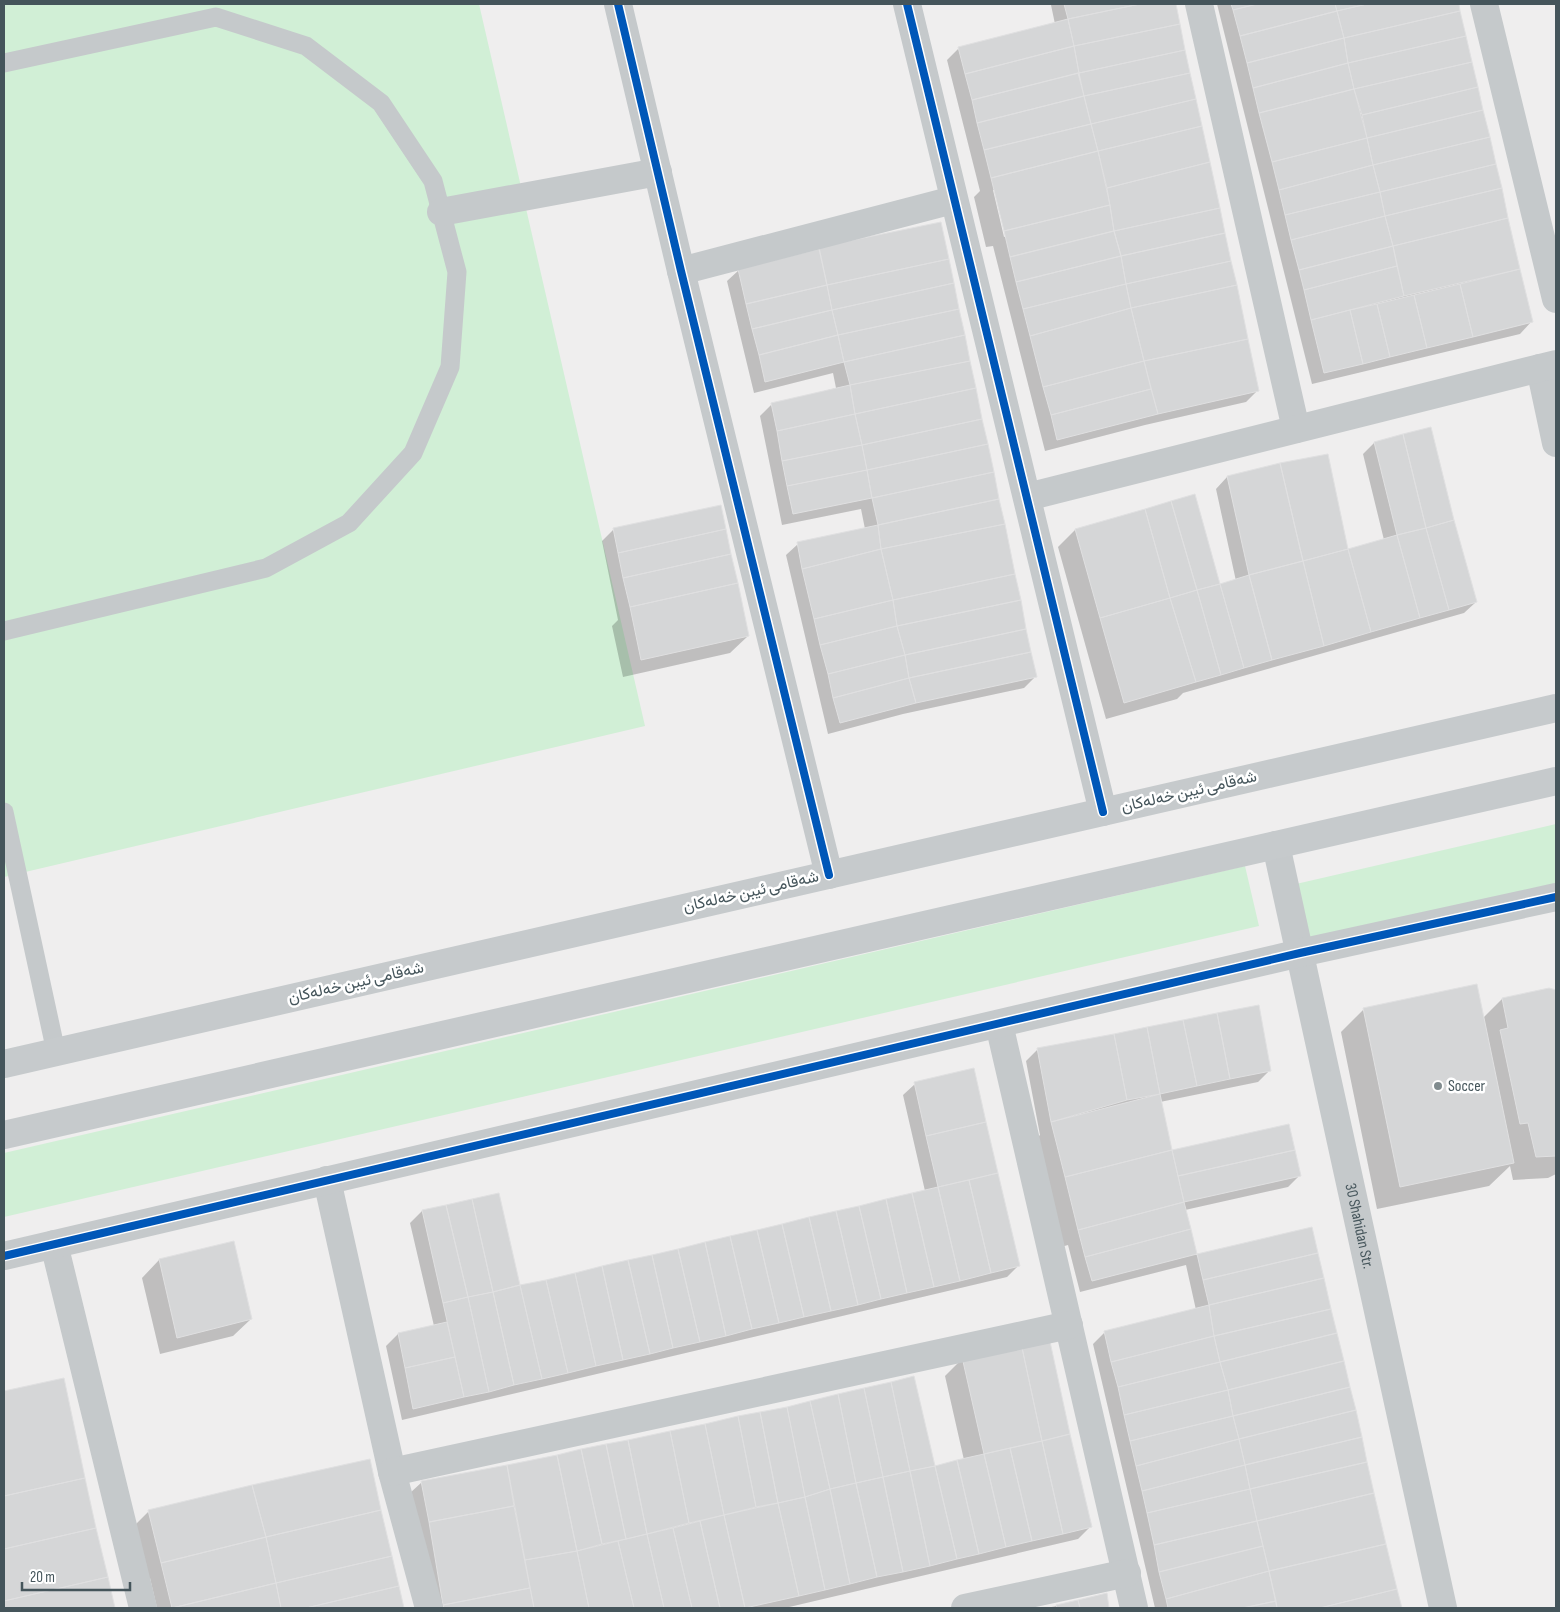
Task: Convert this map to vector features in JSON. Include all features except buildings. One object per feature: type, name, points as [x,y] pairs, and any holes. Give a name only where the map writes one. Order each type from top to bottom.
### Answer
[{"type":"main road","name":"شەقامی ئیبن خەلەکان","points":[[4,1064],[1556,708]]},
{"type":"main road","points":[[4,1135],[1556,781]]},
{"type":"street","points":[[618,4],[681,271],[829,874]]},
{"type":"street","points":[[907,4],[953,200],[1103,812]]},
{"type":"street","points":[[1198,4],[1296,429]]},
{"type":"street","points":[[1484,4],[1556,298]]},
{"type":"street","points":[[441,212],[658,172]]},
{"type":"street","points":[[681,271],[953,200]]},
{"type":"street","points":[[1027,497],[1548,366],[1556,443]]},
{"type":"street","name":"30 Shahidan Str.","points":[[1276,845],[1443,1608]]},
{"type":"street","points":[[4,1256],[1300,953],[1556,897]]},
{"type":"street","points":[[999,1024],[1134,1608]]},
{"type":"street","points":[[328,1180],[392,1472],[429,1608]]},
{"type":"street","points":[[54,1244],[143,1608]]},
{"type":"street","points":[[392,1472],[1069,1325]]},
{"type":"street","points":[[964,1608],[1127,1573]]},
{"type":"lane","points":[[4,63],[216,17],[306,46],[381,103],[433,181],[457,272],[450,367],[413,453],[349,523],[266,568],[4,631]]},
{"type":"lane","points":[[4,812],[56,1052]]},
{"type":"green space","points":[[4,4],[479,4],[645,726],[4,877]]},
{"type":"green space","points":[[1556,824],[1556,887],[1307,944],[1296,884]]},
{"type":"green space","points":[[1245,866],[1259,926],[4,1217],[4,1153]]},
{"type":"cycle path","points":[[618,4],[681,271],[829,875]]},
{"type":"cycle path","points":[[907,4],[1103,812]]},
{"type":"cycle path","points":[[4,1256],[1300,953],[1556,897]]},
{"type":"place","name":"Soccer","points":[[1438,1086]]}]
